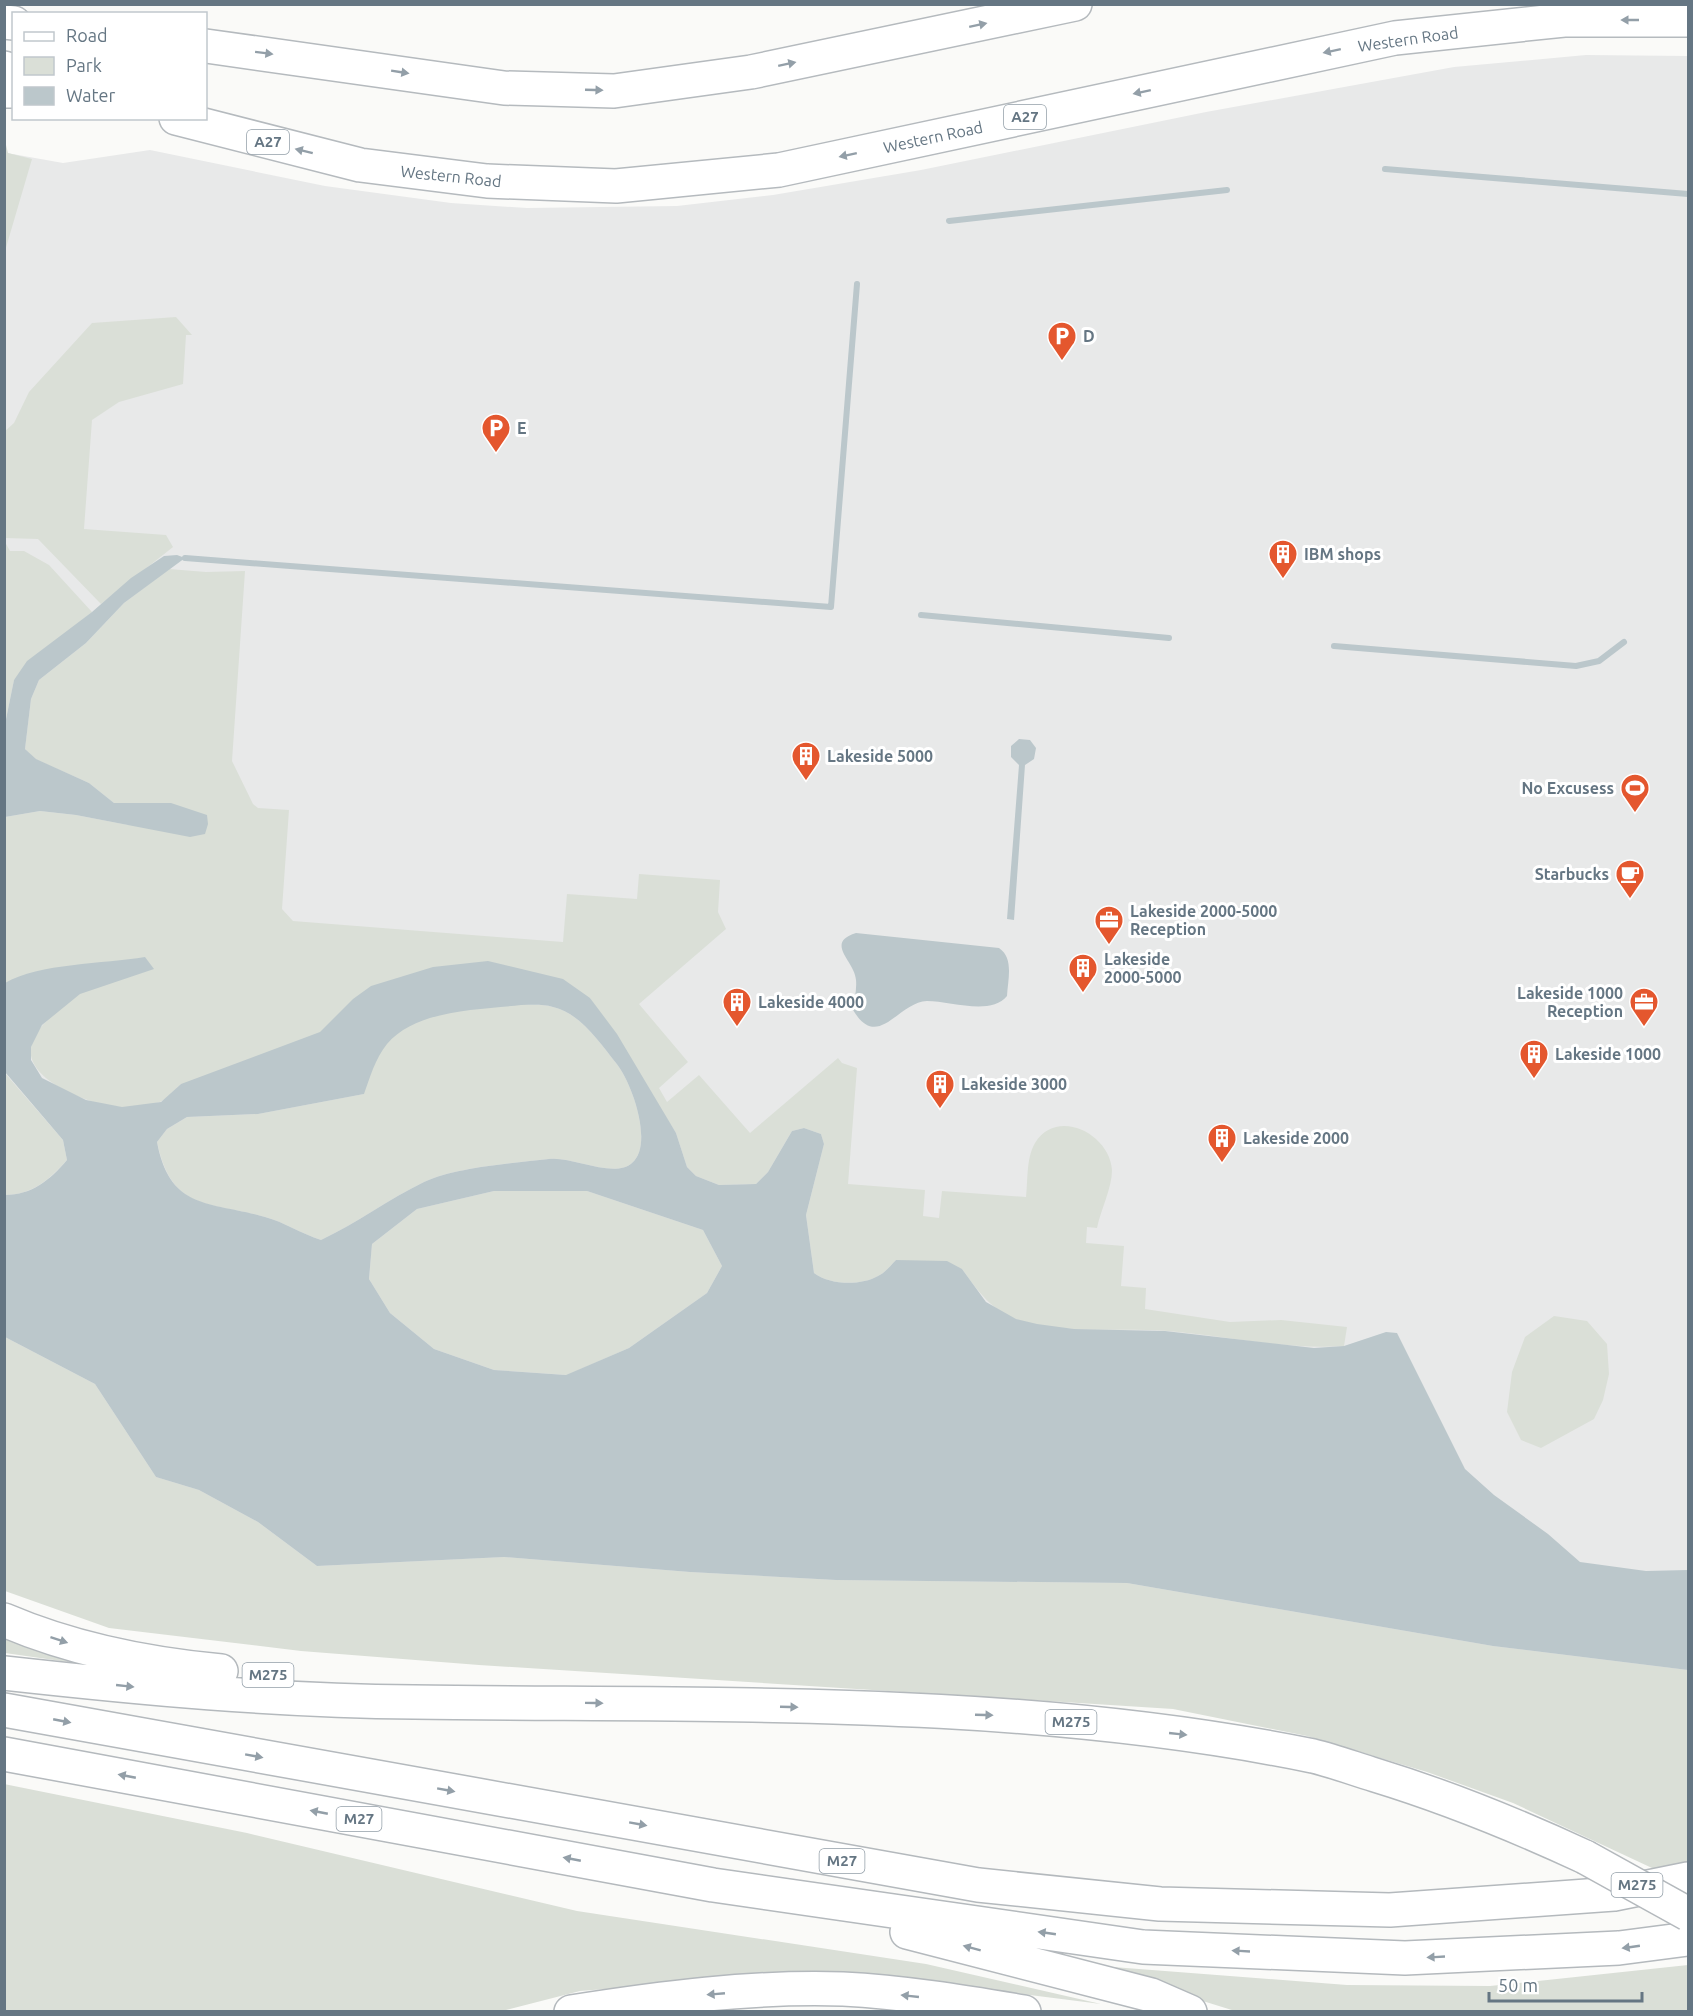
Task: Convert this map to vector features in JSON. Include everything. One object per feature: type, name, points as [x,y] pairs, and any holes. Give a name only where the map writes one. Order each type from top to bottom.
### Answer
[{"type":"main road","points":[[207,46],[504,88],[614,91],[751,72],[1075,4]]},
{"type":"main road","name":"Western Road","points":[[184,120],[360,165],[487,181],[615,186],[779,170],[1395,38],[1564,20],[1689,20]]},
{"type":"main road","name":"M275","points":[[4,1620],[58,1641],[141,1661],[263,1675],[484,1689],[536,1703],[755,1706],[1020,1716],[1190,1735],[1317,1757],[1439,1795],[1585,1857],[1689,1914]]},
{"type":"main road","points":[[4,1673],[132,1687],[280,1697],[411,1702],[536,1703]]},
{"type":"main road","name":"M27","points":[[4,1710],[978,1885],[1160,1904],[1390,1910],[1614,1894],[1689,1880]]},
{"type":"main road","name":"M27","points":[[4,1754],[713,1885],[1143,1947],[1405,1958],[1619,1948],[1689,1939]]},
{"type":"main road","points":[[713,1885],[825,1916],[927,1936],[1140,1992],[1190,2012]]},
{"type":"main road","points":[[571,2012],[655,1999],[752,1991],[843,1989],[951,2000],[1024,2012]]},
{"type":"shaded area","points":[[1586,55],[1688,56],[1688,1775],[5,1549],[4,169],[7,153],[63,163],[150,150],[325,186],[451,203],[527,208],[677,206],[773,195],[921,170],[1206,112],[1454,67]]},
{"type":"green space","points":[[4,137],[8,153],[32,159],[5,251]]},
{"type":"green space","points":[[176,317],[192,335],[186,335],[183,384],[119,402],[92,420],[84,529],[166,535],[173,547],[101,604],[38,539],[5,538],[4,432],[14,423],[29,392],[92,323]]},
{"type":"green space","points":[[5,542],[10,551],[24,551],[49,565],[92,612],[14,680],[5,724]]},
{"type":"green space","points":[[169,569],[206,572],[245,571],[232,761],[253,804],[258,808],[289,810],[282,909],[293,921],[563,942],[567,894],[637,899],[639,874],[720,880],[718,912],[726,929],[639,1004],[688,1062],[659,1088],[667,1102],[699,1075],[750,1133],[838,1058],[842,1063],[857,1068],[848,1184],[925,1190],[923,1216],[939,1218],[942,1191],[1026,1197],[1029,1162],[1035,1143],[1045,1132],[1056,1127],[1069,1126],[1081,1130],[1093,1136],[1102,1146],[1109,1157],[1112,1170],[1097,1228],[1087,1227],[1086,1243],[1124,1246],[1121,1286],[1146,1288],[1145,1309],[1230,1322],[1281,1320],[1347,1327],[1344,1346],[1300,1346],[1168,1331],[1073,1329],[1036,1325],[1018,1320],[1000,1311],[979,1292],[962,1269],[896,1260],[881,1275],[863,1281],[845,1283],[820,1277],[814,1273],[806,1215],[824,1144],[821,1134],[804,1128],[792,1131],[768,1172],[756,1184],[719,1185],[696,1176],[687,1167],[676,1133],[590,998],[522,1004],[549,1006],[572,1015],[596,1038],[616,1063],[634,1098],[641,1128],[638,1154],[632,1163],[615,1169],[549,1159],[485,1166],[452,1173],[424,1182],[321,1240],[272,1219],[195,1200],[172,1181],[164,1165],[157,1142],[167,1129],[187,1117],[258,1114],[364,1094],[181,1084],[160,1102],[147,1105],[123,1107],[96,1103],[50,1081],[39,1071],[32,1060],[32,1041],[43,1025],[61,1007],[5,985],[5,817],[40,811],[128,825],[171,803],[114,803],[89,783],[35,759],[25,749],[31,699],[39,680],[86,643],[124,603]]},
{"type":"green space","points":[[4,1072],[63,1140],[67,1160],[40,1185],[24,1192],[5,1195]]},
{"type":"green space","points":[[494,1191],[587,1191],[703,1230],[722,1266],[707,1293],[629,1348],[567,1375],[494,1370],[434,1349],[390,1313],[369,1279],[372,1244],[417,1209]]},
{"type":"green space","points":[[1554,1316],[1587,1321],[1607,1344],[1609,1374],[1603,1400],[1594,1419],[1541,1448],[1521,1440],[1507,1412],[1512,1372],[1525,1337]]},
{"type":"green space","points":[[5,1337],[95,1384],[156,1477],[199,1490],[258,1522],[317,1566],[504,1557],[690,1572],[836,1580],[1127,1583],[1493,1646],[1688,1670],[1688,1871],[1667,1875],[1513,1803],[1427,1772],[1307,1736],[1173,1709],[479,1665],[301,1651],[109,1628],[5,1591]]},
{"type":"green space","points":[[4,1634],[68,1653],[68,1662],[5,1653]]},
{"type":"green space","points":[[4,1784],[247,1833],[577,1911],[926,1964],[1101,2004],[942,1984],[770,1976],[580,1991],[498,2012],[5,2011]]},
{"type":"green space","points":[[1087,1965],[1347,1985],[1490,1986],[1688,1965],[1688,2011],[1235,2011]]},
{"type":"water","points":[[177,555],[185,558],[124,603],[86,643],[39,680],[31,699],[25,749],[36,759],[89,783],[114,803],[171,803],[207,815],[208,824],[205,834],[190,837],[76,815],[40,811],[5,817],[5,724],[14,680],[27,661],[92,612],[131,578],[164,556]]},
{"type":"water","points":[[1019,739],[1030,740],[1036,748],[1034,759],[1025,765],[1014,920],[1007,919],[1019,765],[1011,757],[1011,746]]},
{"type":"water","points":[[856,933],[999,948],[1007,957],[1008,963],[1007,996],[1000,1002],[981,1006],[927,1001],[917,1003],[880,1026],[871,1026],[862,1022],[853,1010],[856,980],[842,947],[842,942],[847,937]]},
{"type":"water","points":[[145,957],[154,969],[80,994],[42,1025],[31,1047],[31,1060],[42,1078],[86,1100],[122,1107],[161,1102],[181,1084],[320,1032],[353,999],[371,986],[433,967],[488,961],[563,979],[590,998],[617,1034],[676,1133],[687,1167],[696,1176],[719,1185],[756,1184],[768,1172],[792,1131],[804,1128],[821,1134],[824,1144],[806,1215],[814,1273],[820,1277],[836,1282],[854,1283],[881,1275],[896,1260],[947,1261],[962,1269],[986,1302],[1016,1319],[1037,1324],[1074,1329],[1165,1331],[1314,1348],[1344,1346],[1386,1332],[1397,1333],[1465,1469],[1494,1495],[1548,1534],[1580,1562],[1646,1571],[1688,1570],[1688,1670],[1493,1646],[1127,1583],[836,1580],[690,1572],[504,1557],[317,1566],[258,1522],[199,1490],[156,1477],[95,1384],[5,1337],[5,1195],[24,1192],[40,1185],[67,1160],[63,1140],[5,1072],[5,983],[35,971]],"holes":[[[521,1005],[549,1006],[572,1015],[589,1030],[616,1063],[634,1098],[641,1128],[638,1154],[632,1163],[615,1169],[549,1159],[485,1166],[452,1173],[424,1182],[321,1240],[272,1219],[195,1199],[182,1192],[172,1181],[163,1164],[157,1142],[167,1129],[187,1117],[258,1114],[364,1094],[379,1056],[387,1044],[400,1032],[415,1024],[450,1013]],[[494,1191],[587,1191],[703,1230],[722,1266],[707,1293],[629,1348],[566,1375],[494,1370],[434,1349],[390,1313],[369,1279],[372,1244],[417,1209]]]},
{"type":"waterway","points":[[1385,169],[1688,194]]},
{"type":"waterway","points":[[949,221],[1227,190]]},
{"type":"waterway","points":[[185,558],[831,607],[857,284]]},
{"type":"waterway","points":[[921,615],[1169,638]]},
{"type":"waterway","points":[[1334,646],[1576,666],[1599,661],[1624,642]]},
{"type":"place","name":"D","points":[[1062,362]]},
{"type":"place","name":"E","points":[[496,454]]},
{"type":"place","name":"IBM shops","points":[[1283,580]]},
{"type":"place","name":"Lakeside 5000","points":[[806,782]]},
{"type":"place","name":"No Excusess","points":[[1635,814]]},
{"type":"place","name":"Starbucks","points":[[1630,900]]},
{"type":"place","name":"Lakeside 2000-5000 Reception","points":[[1109,946]]},
{"type":"place","name":"Lakeside 2000-5000","points":[[1083,994]]},
{"type":"place","name":"Lakeside 4000","points":[[737,1028]]},
{"type":"place","name":"Lakeside 1000 Reception","points":[[1644,1028]]},
{"type":"place","name":"Lakeside 1000","points":[[1534,1080]]},
{"type":"place","name":"Lakeside 3000","points":[[940,1110]]},
{"type":"place","name":"Lakeside 2000","points":[[1222,1164]]}]
